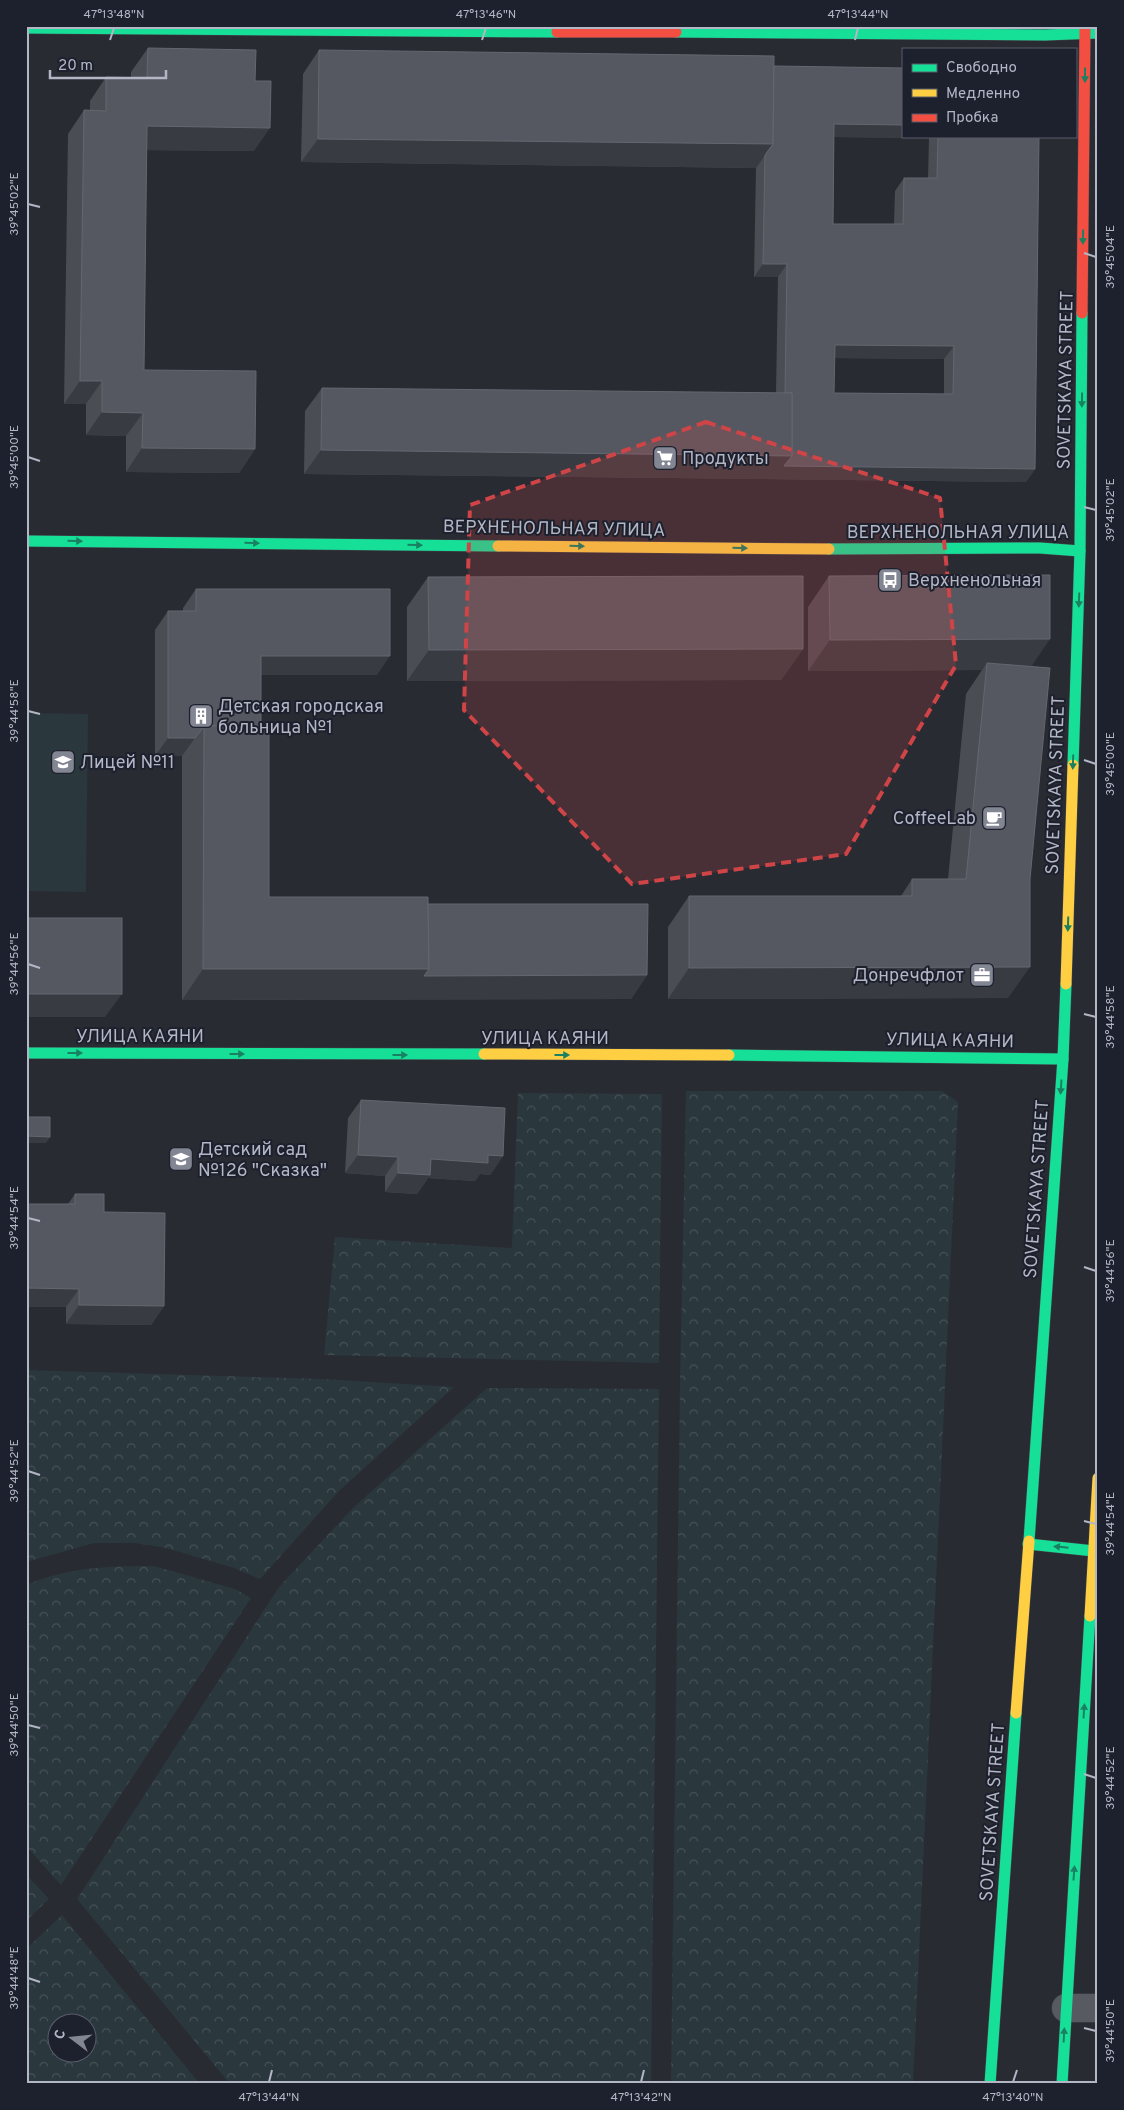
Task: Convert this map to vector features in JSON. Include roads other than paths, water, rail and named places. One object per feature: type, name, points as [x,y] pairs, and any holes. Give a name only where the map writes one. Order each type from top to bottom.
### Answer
[{"type":"street","points":[[26,28],[1006,35],[1085,30],[1098,33]]},
{"type":"street","name":"SOVETSKAYA STREET","points":[[990,2084],[1062,1059],[1080,551],[1085,30]]},
{"type":"street","points":[[1080,551],[1092,539]]},
{"type":"street","name":"ВЕРХНЕНОЛЬНАЯ УЛИЦА","points":[[26,541],[890,550],[1040,548],[1080,551]]},
{"type":"street","name":"УЛИЦА КАЯНИ","points":[[26,1053],[680,1054],[1062,1059]]},
{"type":"street","points":[[1062,2084],[1098,1478]]},
{"type":"street","points":[[1028,1544],[1094,1550]]},
{"type":"street","points":[[1066,2008],[1098,2008]]},
{"type":"place","name":"Продукты","points":[[665,458]]},
{"type":"place","name":"Верхненольная","points":[[890,580]]},
{"type":"place","name":"Детская городская больница №1","points":[[201,716]]},
{"type":"place","name":"Лицей №11","points":[[63,762]]},
{"type":"place","name":"CoffeeLab","points":[[994,818]]},
{"type":"place","name":"Донречфлот","points":[[982,975]]},
{"type":"place","name":"Детский сад №126 \"Сказка\"","points":[[181,1159]]}]
